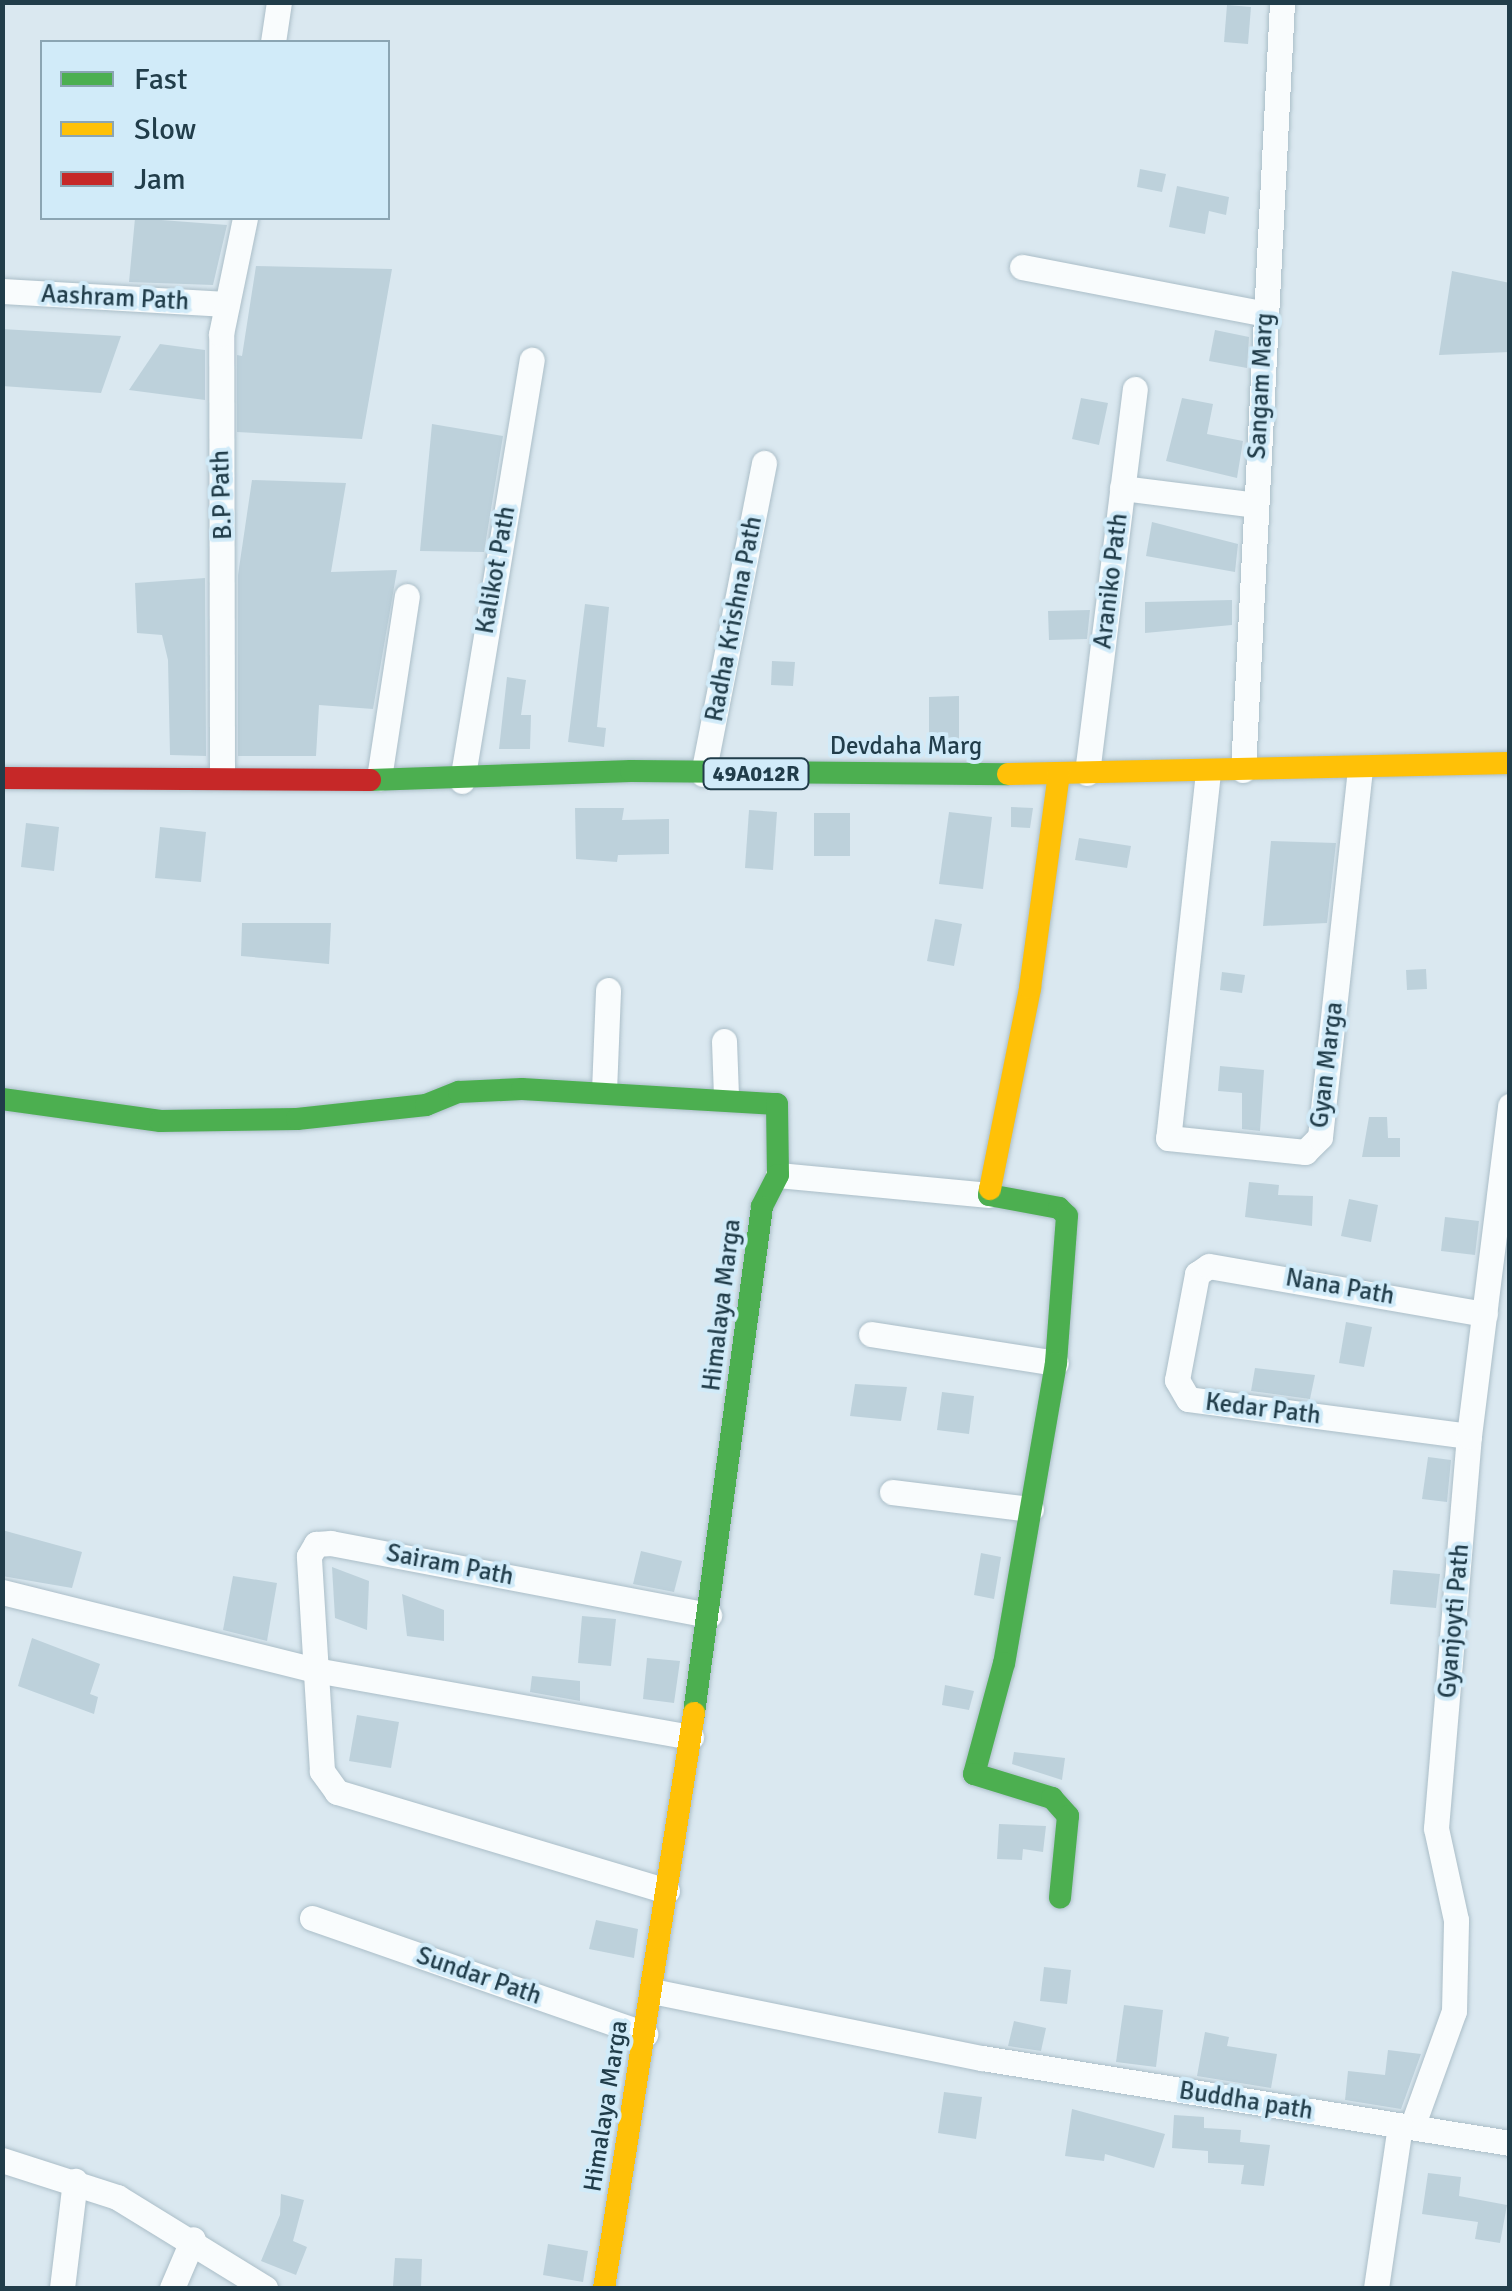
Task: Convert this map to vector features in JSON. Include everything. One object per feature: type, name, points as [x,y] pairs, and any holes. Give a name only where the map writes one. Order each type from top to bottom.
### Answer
[{"type":"street","points":[[273,40],[279,2]]},
{"type":"street","name":"Sangam Marg","points":[[1242,770],[1282,2]]},
{"type":"street","name":"B.P Path","points":[[222,776],[221,353],[245,220]]},
{"type":"street","points":[[1022,267],[1264,314]]},
{"type":"street","name":"Aashram Path","points":[[2,291],[228,304]]},
{"type":"street","name":"Kalikot Path","points":[[462,781],[532,360]]},
{"type":"street","name":"Araniko Path","points":[[1087,772],[1135,390]]},
{"type":"street","name":"Radha Krishna Path","points":[[702,774],[764,463]]},
{"type":"street","points":[[1122,488],[1256,505]]},
{"type":"street","points":[[379,778],[407,596]]},
{"type":"street","name":"Devdaha Marg","points":[[2,778],[222,776],[462,781],[702,774],[1059,774],[1510,764]]},
{"type":"street","name":"Gyan Marga","points":[[1208,772],[1168,1138],[1306,1152],[1320,1137],[1360,768]]},
{"type":"street","points":[[989,1195],[1030,988],[1059,774]]},
{"type":"street","points":[[604,1091],[608,990]]},
{"type":"street","points":[[724,1041],[726,1096]]},
{"type":"street","name":"Himalaya Marga","points":[[2,1099],[160,1121],[298,1120],[426,1105],[460,1092],[604,1091],[726,1096],[777,1104],[778,1176],[762,1207],[709,1616],[604,2288]]},
{"type":"street","name":"Gyanjoyti Path","points":[[1376,2288],[1406,2127],[1454,2011],[1458,1969],[1456,1920],[1436,1828],[1469,1436],[1509,1110]]},
{"type":"street","points":[[778,1176],[989,1195],[1059,1208],[1067,1216],[1056,1363],[1004,1664],[974,1774],[1052,1798],[1068,1816],[1060,1898]]},
{"type":"street","name":"Nana Path","points":[[1196,1274],[1227,1267],[1485,1314]]},
{"type":"street","name":"Kedar Path","points":[[1196,1274],[1176,1380],[1188,1399],[1469,1436]]},
{"type":"street","points":[[871,1334],[1056,1363]]},
{"type":"street","points":[[892,1492],[1031,1509]]},
{"type":"street","name":"Sairam Path","points":[[666,1891],[337,1792],[322,1771],[309,1556],[316,1544],[709,1616]]},
{"type":"street","points":[[2,1592],[315,1670],[690,1737]]},
{"type":"street","name":"Sundar Path","points":[[312,1918],[645,2034]]},
{"type":"street","name":"Buddha path","points":[[652,1991],[982,2058],[1510,2143]]},
{"type":"street","points":[[2,2160],[75,2181],[194,2239],[265,2288]]},
{"type":"street","points":[[62,2288],[75,2181]]},
{"type":"street","points":[[172,2288],[194,2239]]},
{"type":"building","points":[[1227,5],[1251,7],[1248,44],[1224,42]]},
{"type":"building","points":[[1140,169],[1166,174],[1162,192],[1137,187]]},
{"type":"building","points":[[1177,186],[1229,197],[1226,215],[1209,211],[1205,234],[1169,227]]},
{"type":"building","points":[[135,220],[227,225],[213,285],[129,282]]},
{"type":"building","points":[[256,266],[392,269],[362,439],[237,432],[237,355],[242,356]]},
{"type":"building","points":[[1452,271],[1510,283],[1510,352],[1439,355]]},
{"type":"building","points":[[2,329],[121,336],[101,393],[2,386]]},
{"type":"building","points":[[1215,330],[1249,337],[1247,368],[1209,361]]},
{"type":"building","points":[[160,344],[205,350],[205,400],[129,390]]},
{"type":"building","points":[[1081,398],[1108,403],[1099,445],[1072,439]]},
{"type":"building","points":[[1182,398],[1213,404],[1207,434],[1243,441],[1237,478],[1166,461]]},
{"type":"building","points":[[432,424],[503,436],[484,552],[420,551]]},
{"type":"building","points":[[252,480],[346,483],[331,572],[397,570],[373,709],[319,705],[316,756],[238,756],[238,575]]},
{"type":"building","points":[[1152,522],[1238,544],[1235,572],[1146,556]]},
{"type":"building","points":[[205,578],[206,756],[170,755],[168,660],[162,635],[137,633],[135,583]]},
{"type":"building","points":[[1232,600],[1232,625],[1145,633],[1145,602]]},
{"type":"building","points":[[585,604],[609,607],[597,727],[606,728],[604,747],[568,742]]},
{"type":"building","points":[[1090,610],[1087,639],[1049,640],[1048,611]]},
{"type":"building","points":[[772,661],[795,662],[793,686],[771,685]]},
{"type":"building","points":[[507,677],[526,680],[521,715],[531,715],[530,749],[499,749]]},
{"type":"building","points":[[959,696],[959,741],[929,741],[929,697]]},
{"type":"building","points":[[1011,807],[1033,808],[1030,828],[1011,827]]},
{"type":"building","points":[[575,808],[624,808],[622,820],[669,819],[669,854],[618,855],[617,862],[576,859]]},
{"type":"building","points":[[749,810],[777,812],[773,870],[745,868]]},
{"type":"building","points":[[949,812],[992,817],[983,889],[939,884]]},
{"type":"building","points":[[814,813],[850,813],[850,856],[814,856]]},
{"type":"building","points":[[26,823],[59,827],[54,871],[21,867]]},
{"type":"building","points":[[160,827],[206,832],[201,882],[155,878]]},
{"type":"building","points":[[1079,838],[1131,846],[1127,868],[1075,860]]},
{"type":"building","points":[[1271,841],[1336,843],[1327,923],[1263,926]]},
{"type":"building","points":[[935,919],[962,924],[954,966],[927,961]]},
{"type":"building","points":[[242,923],[331,923],[329,964],[241,956]]},
{"type":"building","points":[[1426,969],[1427,989],[1407,990],[1406,970]]},
{"type":"building","points":[[1222,972],[1245,975],[1242,993],[1220,990]]},
{"type":"building","points":[[1220,1066],[1264,1070],[1260,1131],[1242,1129],[1242,1093],[1218,1091]]},
{"type":"building","points":[[1369,1117],[1387,1117],[1388,1138],[1400,1138],[1400,1157],[1362,1157]]},
{"type":"building","points":[[1249,1182],[1279,1185],[1278,1195],[1313,1196],[1312,1226],[1245,1217]]},
{"type":"building","points":[[1349,1199],[1378,1205],[1371,1242],[1341,1236]]},
{"type":"building","points":[[1445,1217],[1479,1221],[1475,1255],[1441,1251]]},
{"type":"building","points":[[1346,1322],[1372,1327],[1364,1367],[1339,1363]]},
{"type":"building","points":[[1255,1368],[1315,1375],[1310,1399],[1251,1391]]},
{"type":"building","points":[[855,1384],[907,1387],[901,1421],[850,1416]]},
{"type":"building","points":[[942,1392],[974,1396],[969,1434],[937,1430]]},
{"type":"building","points":[[1428,1457],[1451,1460],[1447,1502],[1422,1499]]},
{"type":"building","points":[[2,1530],[82,1552],[72,1588],[2,1576]]},
{"type":"building","points":[[641,1551],[682,1561],[674,1592],[633,1584]]},
{"type":"building","points":[[981,1553],[1001,1557],[994,1599],[974,1595]]},
{"type":"building","points":[[332,1567],[369,1581],[367,1630],[335,1618]]},
{"type":"building","points":[[1393,1570],[1440,1574],[1436,1608],[1390,1604]]},
{"type":"building","points":[[233,1576],[277,1583],[267,1641],[223,1630]]},
{"type":"building","points":[[402,1594],[444,1610],[444,1641],[407,1636]]},
{"type":"building","points":[[582,1616],[616,1619],[611,1666],[578,1663]]},
{"type":"building","points":[[32,1638],[100,1664],[90,1694],[98,1697],[94,1714],[18,1686]]},
{"type":"building","points":[[647,1658],[680,1661],[674,1703],[643,1699]]},
{"type":"building","points":[[532,1676],[580,1681],[580,1701],[530,1692]]},
{"type":"building","points":[[945,1685],[974,1691],[969,1710],[942,1705]]},
{"type":"building","points":[[357,1715],[399,1722],[391,1768],[349,1761]]},
{"type":"building","points":[[1014,1752],[1065,1758],[1062,1780],[1012,1764]]},
{"type":"building","points":[[999,1824],[1046,1826],[1043,1852],[1023,1849],[1022,1860],[997,1859]]},
{"type":"building","points":[[596,1920],[638,1929],[634,1958],[589,1949]]},
{"type":"building","points":[[1044,1967],[1071,1970],[1067,2004],[1040,2001]]},
{"type":"building","points":[[1124,2005],[1163,2010],[1156,2067],[1116,2062]]},
{"type":"building","points":[[1014,2021],[1046,2028],[1041,2051],[1008,2046]]},
{"type":"building","points":[[1205,2032],[1229,2037],[1227,2046],[1277,2054],[1271,2088],[1197,2076]]},
{"type":"building","points":[[1388,2050],[1421,2054],[1401,2109],[1345,2100],[1348,2071],[1385,2075]]},
{"type":"building","points":[[944,2092],[982,2097],[976,2139],[938,2133]]},
{"type":"building","points":[[1072,2109],[1165,2134],[1154,2168],[1105,2154],[1104,2161],[1065,2156]]},
{"type":"building","points":[[1174,2115],[1204,2117],[1204,2128],[1241,2130],[1240,2142],[1270,2145],[1264,2186],[1241,2184],[1244,2165],[1208,2163],[1208,2151],[1172,2148]]},
{"type":"building","points":[[1428,2173],[1461,2177],[1459,2196],[1507,2205],[1500,2243],[1475,2239],[1478,2222],[1422,2214]]},
{"type":"building","points":[[281,2194],[304,2200],[293,2241],[307,2247],[296,2275],[261,2261],[280,2215]]},
{"type":"building","points":[[548,2244],[588,2251],[583,2282],[543,2275]]},
{"type":"building","points":[[395,2258],[422,2259],[421,2288],[393,2286]]},
{"type":"traffic: fast","points":[[370,780],[631,771],[1008,774]]},
{"type":"traffic: fast","points":[[2,1099],[160,1121],[297,1119],[426,1105],[459,1092],[522,1089],[777,1104],[778,1175],[762,1207],[694,1713]]},
{"type":"traffic: fast","points":[[990,1189],[989,1195],[1059,1208],[1067,1216],[1056,1363],[1004,1663],[974,1774],[1052,1798],[1068,1816],[1060,1898]]},
{"type":"traffic: slow","points":[[1008,774],[1510,763]]},
{"type":"traffic: slow","points":[[990,1189],[1030,988],[1059,774]]},
{"type":"traffic: slow","points":[[604,2288],[694,1713]]},
{"type":"traffic: jam","points":[[2,778],[370,780]]}]
